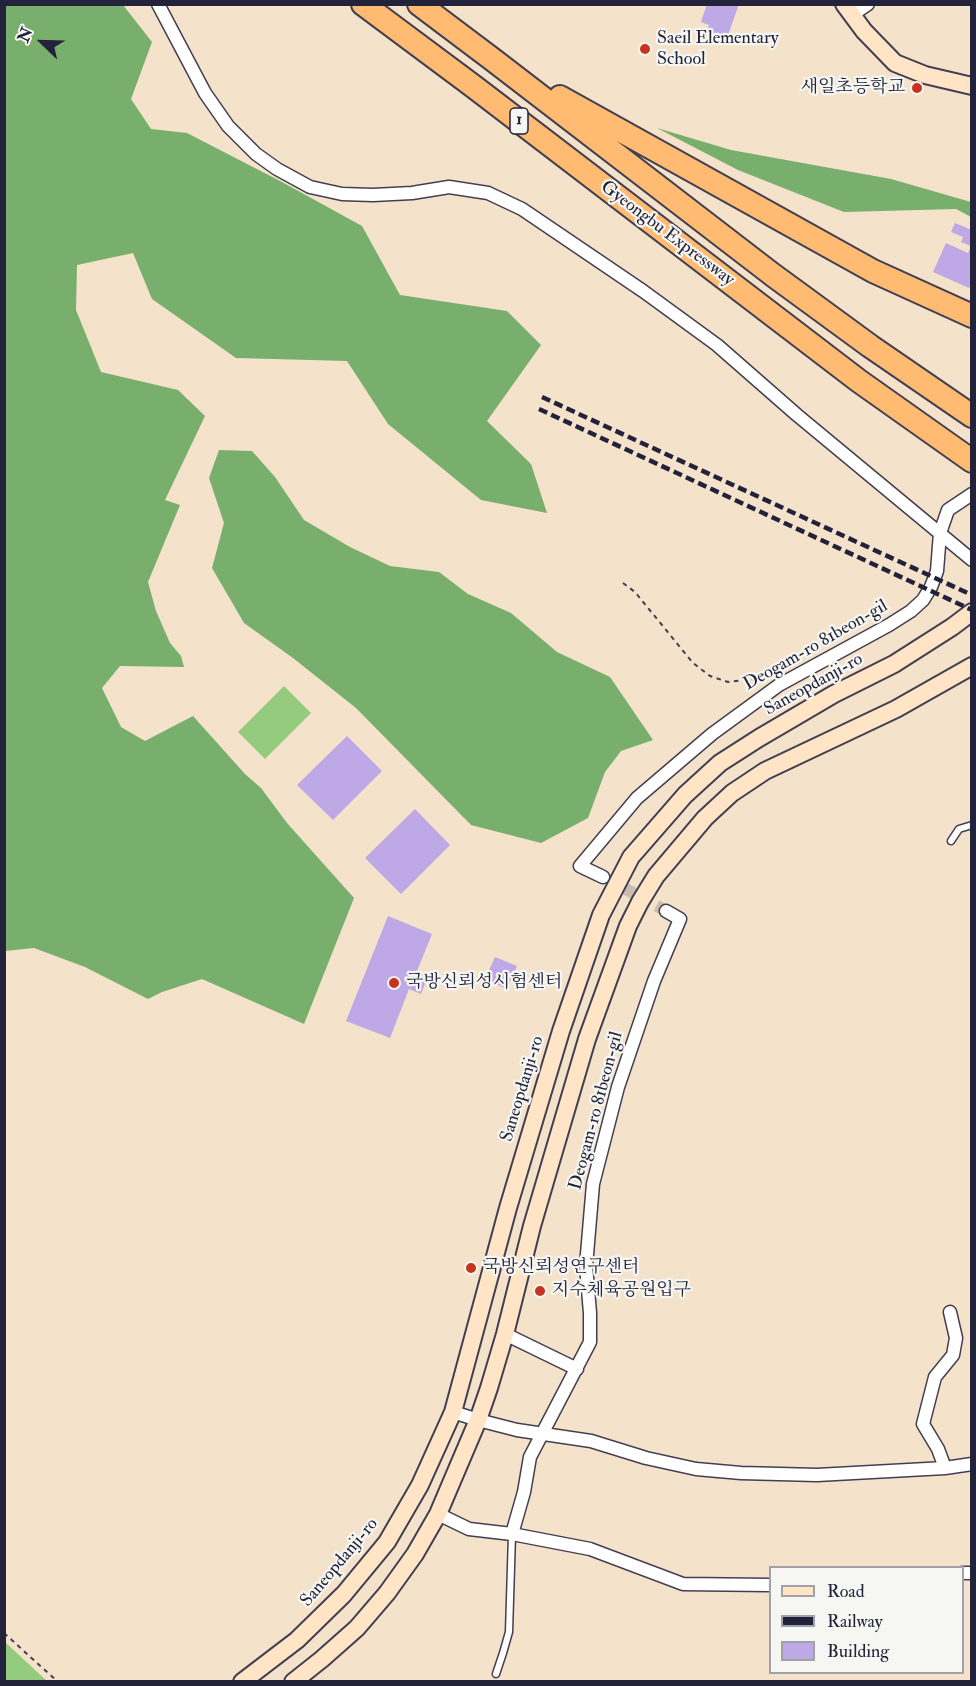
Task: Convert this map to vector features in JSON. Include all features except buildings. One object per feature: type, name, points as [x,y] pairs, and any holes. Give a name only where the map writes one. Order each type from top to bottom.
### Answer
[{"type":"highway","name":"Gyeongbu Expressway","points":[[363,4],[859,381],[972,461]]},
{"type":"highway","name":"Gyeongbu Expressway","points":[[419,4],[773,275],[870,346],[972,416]]},
{"type":"highway","points":[[492,59],[873,271],[972,316]]},
{"type":"main road","points":[[848,10],[878,47],[895,63],[925,75],[972,86]]},
{"type":"main road","name":"Saneopdanji-ro","points":[[242,1682],[297,1640],[344,1594],[387,1542],[420,1485],[453,1412],[508,1208],[561,1031],[601,915],[631,857],[685,795],[720,763],[834,694],[894,664],[972,612]]},
{"type":"main road","points":[[292,1682],[331,1652],[357,1628],[415,1554],[438,1514],[478,1420],[506,1334],[532,1226],[587,1039],[627,926],[656,876],[705,818],[732,793],[765,771],[896,709],[972,666]]},
{"type":"street","points":[[158,4],[205,93],[228,126],[256,154],[277,169],[310,187],[342,194],[373,195],[449,187],[488,193],[522,209],[717,345],[797,415],[972,560]]},
{"type":"street","points":[[848,10],[868,4]]},
{"type":"street","name":"Deogam-ro 81beon-gil","points":[[603,877],[580,866],[637,798],[712,734],[779,685],[889,626],[923,600],[937,571],[940,532],[948,510],[972,494]]},
{"type":"street","name":"Deogam-ro 81beon-gil","points":[[577,1368],[590,1342],[586,1266],[593,1184],[618,1087],[654,981],[680,919],[666,911]]},
{"type":"street","points":[[945,1468],[938,1449],[923,1424],[934,1377],[953,1355],[956,1338],[950,1311]]},
{"type":"street","points":[[506,1334],[577,1368],[530,1457],[524,1492],[512,1534]]},
{"type":"street","points":[[453,1412],[517,1430],[591,1441],[646,1458],[696,1469],[817,1475],[945,1468],[972,1464]]},
{"type":"street","points":[[438,1514],[469,1529],[512,1534],[590,1549],[683,1584],[769,1585]]},
{"type":"lane","points":[[951,841],[959,829],[972,825]]},
{"type":"lane","points":[[496,1674],[509,1632],[512,1534]]},
{"type":"path","points":[[622,583],[635,592],[693,663],[710,676],[728,682],[752,679],[779,685]]},
{"type":"path","points":[[4,1633],[58,1682]]},
{"type":"green space","points":[[5,4],[123,5],[152,42],[131,99],[151,129],[187,133],[362,226],[400,295],[507,311],[541,345],[487,421],[531,464],[547,513],[481,500],[388,424],[347,361],[236,358],[152,299],[133,253],[77,265],[76,310],[101,372],[178,390],[205,416],[165,500],[180,505],[148,582],[156,611],[170,643],[181,656],[184,667],[120,666],[102,688],[121,727],[145,741],[193,716],[245,774],[261,788],[287,823],[354,898],[304,1024],[202,979],[148,999],[85,967],[34,948],[5,951]]},
{"type":"green space","points":[[657,128],[731,150],[891,179],[971,202],[971,217],[956,209],[844,212],[738,170]]},
{"type":"green space","points":[[219,450],[252,451],[275,477],[304,520],[350,547],[390,566],[439,572],[468,594],[511,613],[557,652],[610,677],[653,740],[621,751],[605,772],[588,818],[541,843],[471,825],[356,708],[244,623],[212,568],[224,523],[209,478]]},
{"type":"green space","points":[[284,686],[311,713],[265,759],[238,732]]},
{"type":"green space","points":[[5,1642],[47,1681],[5,1681]]},
{"type":"tunnel","points":[[609,880],[666,911]]},
{"type":"railway","points":[[542,397],[972,595]]},
{"type":"railway","points":[[539,409],[972,610]]},
{"type":"place","name":"Saeil Elementary School","points":[[645,49]]},
{"type":"place","name":"새일초등학교","points":[[917,88]]},
{"type":"place","name":"국방신뢰성시험센터","points":[[394,983]]},
{"type":"place","name":"국방신뢰성연구센터","points":[[471,1268]]},
{"type":"place","name":"지수체육공원입구","points":[[540,1291]]}]
